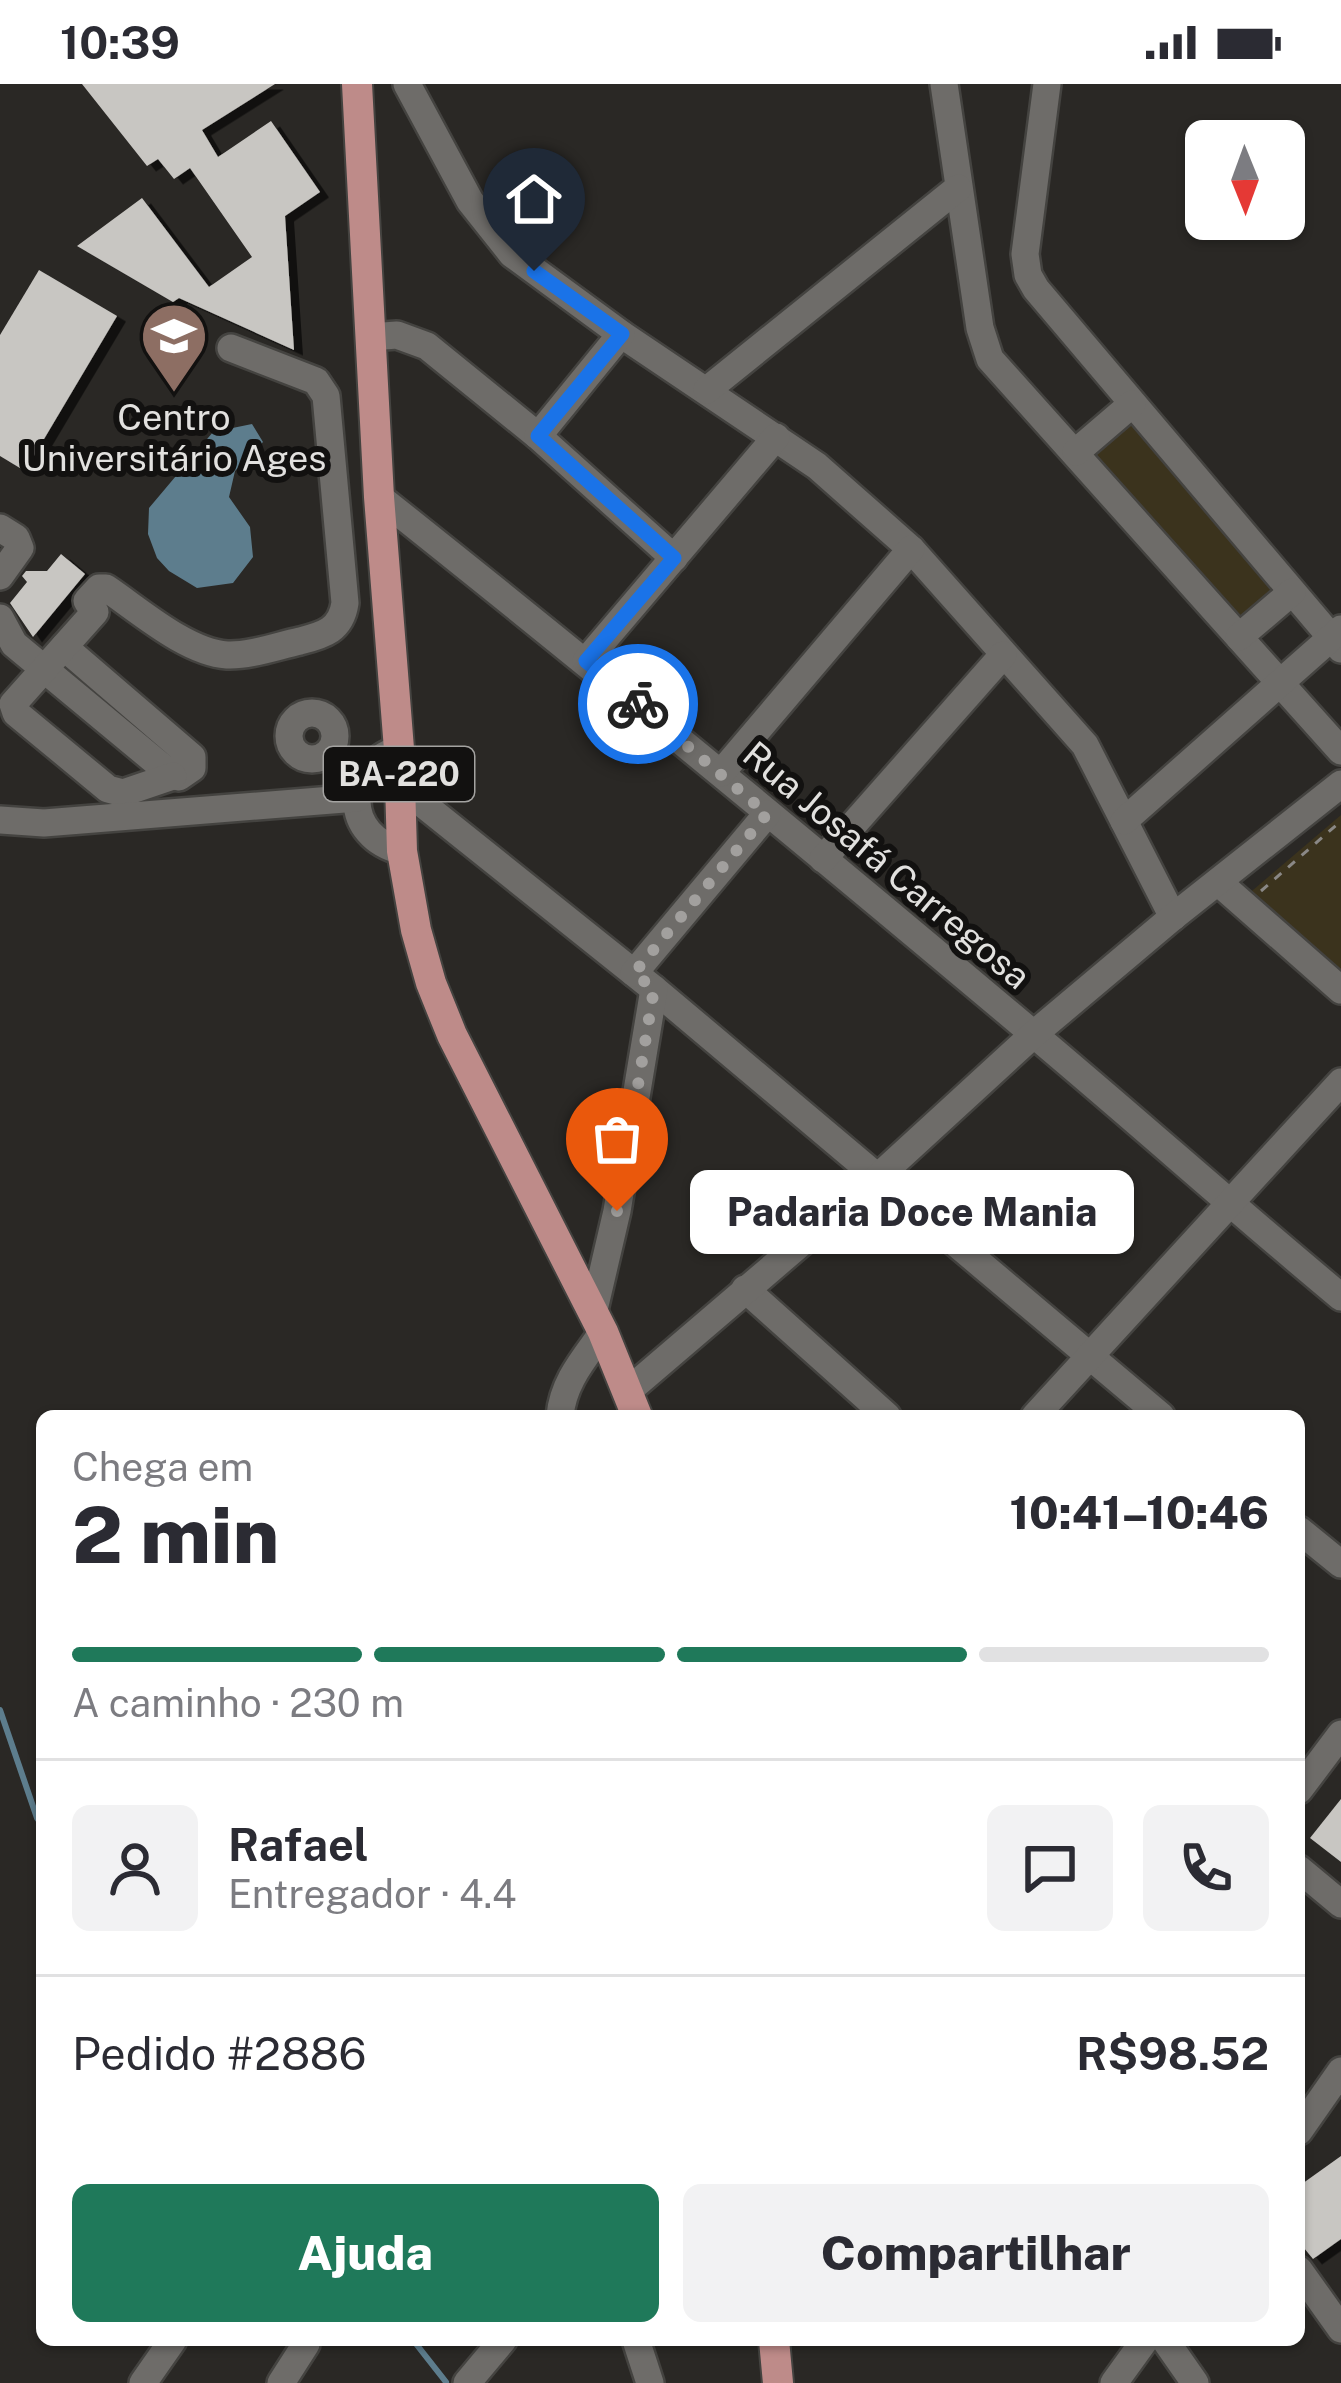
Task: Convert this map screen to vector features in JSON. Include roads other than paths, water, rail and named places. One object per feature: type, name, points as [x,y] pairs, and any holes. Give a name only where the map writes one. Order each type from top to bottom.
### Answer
[{"type":"main road","name":"BA-220","points":[[357,84],[402,851],[416,930],[445,1018],[598,1323],[632,1403]]},
{"type":"main road","points":[[775,2346],[778,2383]]},
{"type":"street","points":[[407,84],[470,201],[502,244],[556,289],[776,437],[847,490],[911,549],[1079,736],[1173,917]]},
{"type":"street","points":[[944,84],[980,328],[990,359],[1341,751]]},
{"type":"street","points":[[1047,84],[1025,254],[1028,275],[1292,592],[1338,639],[1279,683],[1124,821]]},
{"type":"street","points":[[707,390],[958,188]]},
{"type":"street","points":[[538,436],[622,334]]},
{"type":"street","points":[[370,337],[397,335],[427,346],[538,436],[674,558]]},
{"type":"street","points":[[64,646],[192,758],[192,768],[179,777],[122,793],[108,790],[16,713],[13,701],[95,612],[87,602],[101,587],[190,644],[213,653],[241,655],[319,636],[339,623],[345,603],[326,396],[316,381],[231,348]]},
{"type":"street","points":[[1076,452],[1132,404]]},
{"type":"street","points":[[586,661],[776,437]]},
{"type":"street","name":"Rua Josafá Carregosa","points":[[379,497],[721,773],[1341,1297]]},
{"type":"street","points":[[0,528],[16,538],[20,548],[0,576]]},
{"type":"street","points":[[721,773],[911,549]]},
{"type":"street","points":[[1239,637],[1292,592]]},
{"type":"street","points":[[0,618],[11,640],[173,776]]},
{"type":"street","points":[[823,859],[1003,655]]},
{"type":"street","points":[[399,749],[375,760],[366,770],[357,798],[366,829],[381,844],[402,851]]},
{"type":"street","points":[[632,1403],[745,1288],[877,1178],[1034,1034],[1341,784]]},
{"type":"street","points":[[399,785],[644,981],[1154,1410]]},
{"type":"street","points":[[0,820],[44,823],[357,798]]},
{"type":"street","points":[[561,1410],[568,1382],[598,1323],[617,1211],[644,981],[767,814]]},
{"type":"street","points":[[1218,883],[1341,990]]},
{"type":"street","points":[[1040,1410],[1341,1082]]},
{"type":"street","points":[[745,1288],[880,1410]]},
{"type":"street","points":[[1305,1534],[1338,1557]]},
{"type":"street","points":[[1305,1782],[1341,1735]]},
{"type":"street","points":[[1305,1874],[1341,1904]]},
{"type":"street","points":[[1305,2115],[1341,2071]]},
{"type":"street","points":[[1305,2275],[1331,2295],[1341,2330]]},
{"type":"street","points":[[143,2383],[169,2346]]},
{"type":"street","points":[[281,2383],[306,2346]]},
{"type":"street","points":[[467,2383],[498,2346]]},
{"type":"street","points":[[638,2346],[650,2383]]},
{"type":"street","points":[[1114,2383],[1141,2346]]},
{"type":"street","points":[[1170,2346],[1196,2383]]},
{"type":"water","points":[[252,424],[263,442],[235,471],[229,497],[250,527],[253,557],[233,583],[197,588],[157,558],[148,534],[149,508],[213,432]]},
{"type":"waterway","points":[[0,1710],[36,1815]]},
{"type":"waterway","points":[[418,2346],[446,2382]]},
{"type":"place","name":"Centro Universitário Ages","points":[[174,395]]},
{"type":"place","name":"Padaria Doce Mania","points":[[617,1211]]}]
